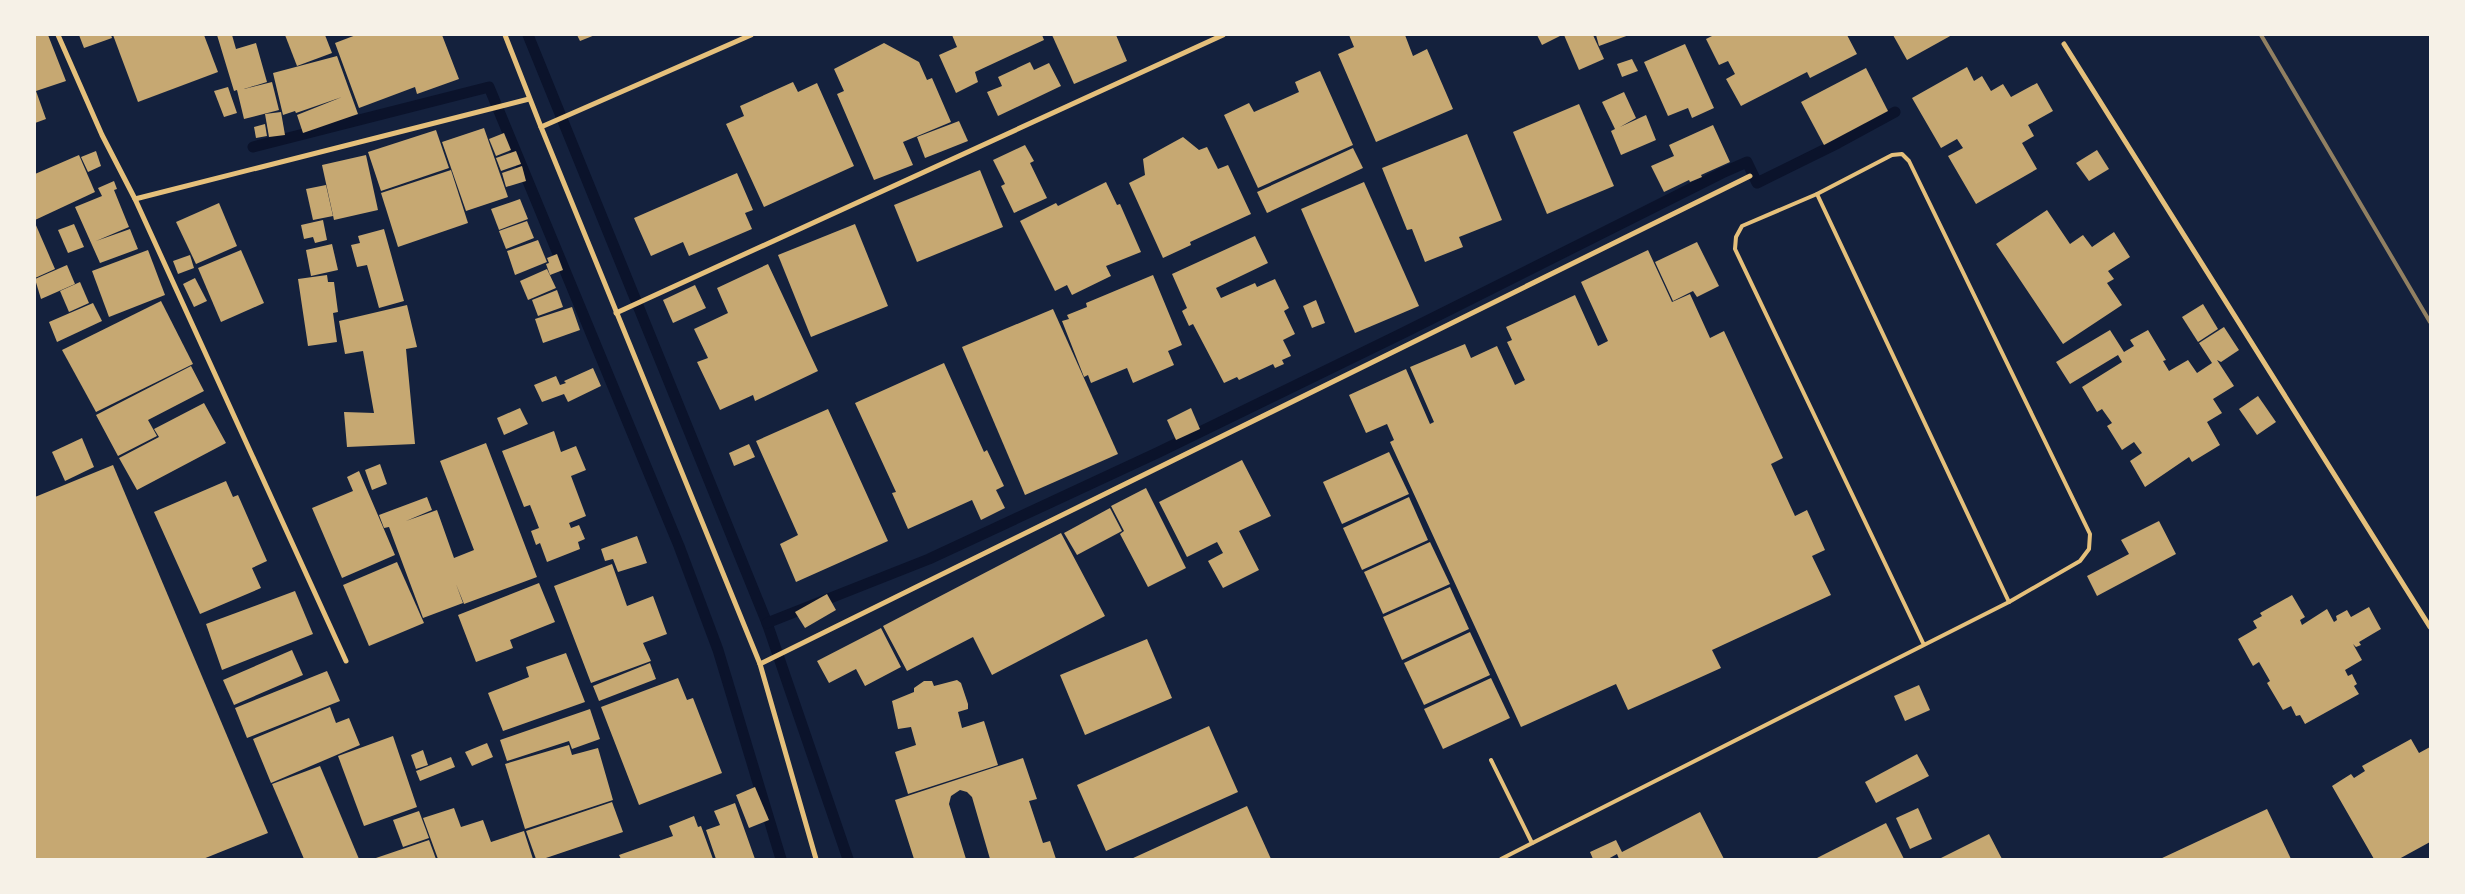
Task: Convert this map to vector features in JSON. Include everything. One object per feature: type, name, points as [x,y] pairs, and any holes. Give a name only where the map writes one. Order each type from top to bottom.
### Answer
[{"type":"street","points":[[58,35],[102,135],[135,199],[346,661]]},
{"type":"street","points":[[505,35],[540,127],[760,664],[816,859]]},
{"type":"street","points":[[540,127],[751,35]]},
{"type":"street","points":[[616,313],[1223,35]]},
{"type":"street","points":[[2064,44],[2430,627]]},
{"type":"street","points":[[135,199],[529,99]]},
{"type":"street","points":[[760,664],[1750,176]]},
{"type":"lane","points":[[1500,859],[1532,843],[1924,645],[2009,602],[2080,561],[2089,550],[2090,534],[1910,161],[1902,154],[1892,155],[1817,194],[1742,226],[1736,238],[1735,248],[1924,645]]},
{"type":"lane","points":[[1817,194],[2009,602]]},
{"type":"lane","points":[[1492,760],[1532,843]]},
{"type":"building","points":[[35,35],[48,35],[66,81],[36,91],[46,119],[35,123]]},
{"type":"building","points":[[79,35],[111,35],[112,38],[84,48]]},
{"type":"building","points":[[113,35],[204,35],[218,72],[138,102]]},
{"type":"building","points":[[217,35],[232,35],[236,49],[256,43],[267,82],[244,89],[272,82],[279,110],[244,119],[237,90],[234,91]]},
{"type":"building","points":[[285,35],[325,35],[332,53],[297,66]]},
{"type":"building","points":[[356,35],[442,35],[459,79],[417,94],[415,87],[359,108],[335,43]]},
{"type":"building","points":[[577,35],[595,35],[580,41]]},
{"type":"building","points":[[952,35],[1042,35],[1044,40],[975,72],[978,82],[956,93],[939,55],[957,47]]},
{"type":"building","points":[[1052,35],[1116,35],[1127,61],[1074,84]]},
{"type":"building","points":[[1349,35],[1405,35],[1413,56],[1427,49],[1453,109],[1376,142],[1338,54],[1354,47]]},
{"type":"building","points":[[1537,35],[1562,35],[1542,45]]},
{"type":"building","points":[[1564,35],[1593,35],[1604,59],[1579,70]]},
{"type":"building","points":[[1596,35],[1629,35],[1599,46]]},
{"type":"building","points":[[1714,35],[1847,35],[1857,54],[1810,78],[1807,72],[1741,106],[1726,79],[1735,74],[1728,61],[1719,65],[1706,39]]},
{"type":"building","points":[[1893,35],[1952,35],[1907,60]]},
{"type":"building","points":[[884,43],[919,62],[927,80],[932,78],[951,122],[903,142],[913,165],[874,180],[837,94],[844,91],[834,69]]},
{"type":"building","points":[[1685,44],[1714,108],[1692,118],[1688,108],[1668,116],[1644,62]]},
{"type":"building","points":[[337,56],[358,114],[303,133],[297,115],[342,97],[296,113],[295,111],[283,115],[273,73]]},
{"type":"building","points":[[1632,59],[1638,71],[1622,77],[1617,64]]},
{"type":"building","points":[[1030,62],[1034,70],[1049,63],[1061,86],[998,116],[987,92],[1002,86],[998,77]]},
{"type":"building","points":[[1967,67],[1974,81],[1982,76],[1991,91],[2003,84],[2011,97],[2037,83],[2053,111],[2028,125],[2034,136],[2022,143],[2037,169],[1976,204],[1948,156],[1963,148],[1957,139],[1941,148],[1912,98]]},
{"type":"building","points":[[1866,68],[1888,111],[1824,145],[1801,102]]},
{"type":"building","points":[[1320,71],[1353,145],[1258,188],[1224,115],[1249,103],[1254,112],[1299,92],[1295,82]]},
{"type":"building","points":[[793,82],[798,92],[817,83],[854,166],[764,207],[726,124],[744,116],[740,106]]},
{"type":"building","points":[[228,87],[237,113],[224,117],[214,91]]},
{"type":"building","points":[[1624,92],[1636,118],[1620,127],[1646,115],[1656,140],[1621,155],[1611,131],[1615,129],[1602,102]]},
{"type":"building","points":[[1579,104],[1614,186],[1547,214],[1513,132]]},
{"type":"building","points":[[281,112],[285,135],[269,137],[265,114]]},
{"type":"building","points":[[959,121],[968,141],[925,158],[917,137]]},
{"type":"building","points":[[265,124],[267,136],[256,138],[254,127]]},
{"type":"building","points":[[1713,125],[1730,162],[1701,175],[1702,177],[1690,182],[1689,180],[1664,192],[1651,166],[1674,156],[1669,145]]},
{"type":"building","points":[[484,128],[508,197],[466,211],[442,142]]},
{"type":"building","points":[[436,130],[449,168],[381,191],[368,152]]},
{"type":"building","points":[[504,133],[511,150],[496,156],[489,139]]},
{"type":"building","points":[[1467,134],[1502,220],[1459,237],[1463,247],[1425,262],[1412,229],[1407,230],[1382,168]]},
{"type":"building","points":[[1183,137],[1199,150],[1207,147],[1218,169],[1228,165],[1251,214],[1190,242],[1191,245],[1163,258],[1129,183],[1145,175],[1143,159]]},
{"type":"building","points":[[1025,145],[1034,161],[1030,163],[1047,198],[1014,213],[1001,186],[1005,184],[993,160]]},
{"type":"building","points":[[1353,148],[1363,168],[1267,213],[1257,192]]},
{"type":"building","points":[[2097,150],[2109,169],[2089,181],[2076,163]]},
{"type":"building","points":[[96,151],[101,166],[88,172],[81,157]]},
{"type":"building","points":[[516,151],[521,164],[501,171],[496,158]]},
{"type":"building","points":[[79,155],[95,192],[35,220],[35,174]]},
{"type":"building","points":[[366,155],[378,210],[334,220],[322,165]]},
{"type":"building","points":[[522,166],[526,181],[506,187],[502,173]]},
{"type":"building","points":[[451,170],[468,223],[398,247],[381,193]]},
{"type":"building","points":[[980,170],[1003,227],[917,262],[894,205]]},
{"type":"building","points":[[737,173],[753,210],[745,213],[752,229],[689,256],[683,242],[651,256],[634,218]]},
{"type":"building","points":[[114,181],[117,189],[114,190],[129,227],[96,241],[130,229],[138,249],[100,263],[75,207],[102,196],[98,188]]},
{"type":"building","points":[[1106,182],[1117,205],[1120,204],[1141,252],[1106,266],[1111,276],[1072,295],[1067,285],[1055,291],[1020,221],[1056,203],[1058,206]]},
{"type":"building","points":[[1364,182],[1419,306],[1355,333],[1301,209]]},
{"type":"building","points":[[326,185],[333,216],[313,220],[306,189]]},
{"type":"building","points":[[520,199],[528,219],[499,230],[491,209]]},
{"type":"building","points":[[219,203],[237,246],[196,264],[176,222]]},
{"type":"building","points":[[2047,210],[2070,244],[2083,235],[2092,247],[2114,232],[2130,257],[2108,271],[2114,279],[2107,283],[2122,305],[2063,344],[1996,244]]},
{"type":"building","points":[[323,220],[327,240],[315,243],[313,237],[304,239],[301,225]]},
{"type":"building","points":[[527,221],[534,238],[506,249],[499,231]]},
{"type":"building","points":[[35,223],[55,269],[35,278]]},
{"type":"building","points":[[74,224],[84,247],[68,253],[58,230]]},
{"type":"building","points":[[855,224],[888,306],[811,337],[778,255]]},
{"type":"building","points":[[384,229],[404,301],[379,308],[367,265],[357,267],[351,245],[360,243],[358,236]]},
{"type":"building","points":[[1255,236],[1268,263],[1216,288],[1221,298],[1255,283],[1257,287],[1275,279],[1289,308],[1284,311],[1295,334],[1283,340],[1291,356],[1282,360],[1284,364],[1275,368],[1273,364],[1239,380],[1237,377],[1224,383],[1193,324],[1189,326],[1182,311],[1187,308],[1172,274]]},
{"type":"building","points":[[538,240],[547,262],[515,275],[507,251]]},
{"type":"building","points":[[1697,242],[1719,286],[1697,297],[1693,291],[1673,301],[1655,262]]},
{"type":"building","points":[[332,244],[338,270],[311,276],[306,250]]},
{"type":"building","points":[[148,250],[165,295],[109,317],[92,271]]},
{"type":"building","points":[[241,250],[264,303],[221,322],[198,268]]},
{"type":"building","points":[[1648,250],[1672,302],[1690,294],[1710,338],[1724,331],[1783,458],[1771,464],[1795,516],[1807,510],[1825,550],[1812,556],[1831,595],[1712,650],[1721,668],[1628,710],[1616,684],[1521,727],[1390,442],[1394,440],[1387,424],[1366,433],[1349,395],[1406,369],[1430,424],[1434,422],[1410,367],[1465,344],[1471,358],[1497,346],[1515,385],[1525,380],[1507,342],[1512,340],[1506,327],[1575,295],[1598,346],[1608,341],[1581,282]]},
{"type":"building","points":[[557,254],[563,270],[550,275],[546,264],[549,263],[547,258]]},
{"type":"building","points":[[190,255],[194,268],[178,274],[173,261]]},
{"type":"building","points":[[768,264],[818,371],[755,401],[753,395],[720,410],[697,362],[708,358],[694,329],[728,313],[717,288]]},
{"type":"building","points":[[67,265],[75,284],[41,299],[35,279]]},
{"type":"building","points":[[547,269],[556,288],[528,300],[520,281]]},
{"type":"building","points":[[327,275],[328,282],[334,282],[338,312],[333,313],[337,342],[308,346],[298,279]]},
{"type":"building","points":[[1153,275],[1182,345],[1168,351],[1174,365],[1133,383],[1127,368],[1091,383],[1088,375],[1084,377],[1062,321],[1069,319],[1067,315],[1087,307],[1086,303]]},
{"type":"building","points":[[195,278],[207,301],[194,307],[183,284]]},
{"type":"building","points":[[80,282],[89,303],[69,312],[60,291]]},
{"type":"building","points":[[695,285],[706,308],[673,323],[663,300]]},
{"type":"building","points":[[557,290],[563,307],[538,316],[532,300]]},
{"type":"building","points":[[1316,300],[1325,323],[1312,328],[1303,306]]},
{"type":"building","points":[[161,301],[193,364],[96,412],[62,350]]},
{"type":"building","points":[[93,303],[102,321],[57,342],[49,322]]},
{"type":"building","points":[[2203,304],[2218,329],[2198,342],[2182,317]]},
{"type":"building","points":[[407,305],[417,347],[406,349],[415,444],[347,447],[344,412],[374,413],[363,351],[345,354],[339,321]]},
{"type":"building","points":[[572,307],[580,330],[543,343],[535,319]]},
{"type":"building","points":[[1053,309],[1118,454],[1025,495],[962,347]]},
{"type":"building","points":[[2224,327],[2239,350],[2221,362],[2217,360],[2234,386],[2213,399],[2222,413],[2207,422],[2220,445],[2192,462],[2189,457],[2145,487],[2130,461],[2142,453],[2134,442],[2122,450],[2107,426],[2112,423],[2102,409],[2097,412],[2082,387],[2122,362],[2118,355],[2070,384],[2056,362],[2110,330],[2124,352],[2134,346],[2130,340],[2148,330],[2166,360],[2163,361],[2169,371],[2188,360],[2197,373],[2212,363],[2199,343]]},
{"type":"building","points":[[944,363],[984,452],[987,450],[1004,486],[996,490],[1005,508],[981,520],[972,500],[908,529],[892,493],[896,492],[855,403]]},
{"type":"building","points":[[191,366],[204,391],[148,420],[157,436],[118,456],[96,415]]},
{"type":"building","points":[[593,368],[601,386],[568,402],[564,394],[542,402],[534,385],[556,376],[560,385],[566,383],[564,381]]},
{"type":"building","points":[[2258,396],[2276,422],[2257,435],[2239,409]]},
{"type":"building","points":[[204,403],[226,443],[137,490],[119,458],[159,437],[154,429]]},
{"type":"building","points":[[520,408],[528,424],[504,435],[497,418]]},
{"type":"building","points":[[1191,408],[1200,429],[1176,440],[1167,420]]},
{"type":"building","points":[[828,409],[888,541],[796,582],[780,544],[798,535],[756,441]]},
{"type":"building","points":[[554,431],[561,452],[576,446],[586,470],[571,476],[586,516],[569,523],[571,528],[579,525],[585,539],[578,542],[580,549],[547,562],[540,543],[536,545],[531,531],[539,528],[530,505],[524,507],[502,451]]},
{"type":"building","points":[[82,438],[94,467],[65,481],[52,452]]},
{"type":"building","points":[[486,443],[537,577],[464,604],[456,584],[463,603],[423,618],[389,527],[384,528],[379,515],[427,497],[432,510],[406,521],[437,510],[454,558],[474,550],[440,461]]},
{"type":"building","points":[[749,444],[755,457],[734,466],[729,453]]},
{"type":"building","points":[[1389,452],[1409,494],[1342,524],[1323,482]]},
{"type":"building","points":[[1242,460],[1271,516],[1239,531],[1259,570],[1223,588],[1208,561],[1223,553],[1217,542],[1187,557],[1159,502]]},
{"type":"building","points":[[380,464],[387,484],[372,490],[365,470]]},
{"type":"building","points":[[113,465],[268,833],[203,859],[35,859],[35,497]]},
{"type":"building","points":[[359,471],[395,555],[342,578],[312,508],[353,491],[347,477]]},
{"type":"building","points":[[226,481],[233,497],[238,495],[267,561],[252,568],[261,588],[200,614],[154,512]]},
{"type":"building","points":[[1146,488],[1186,568],[1148,587],[1120,534],[1124,531],[1111,506]]},
{"type":"building","points":[[1409,497],[1428,540],[1362,570],[1343,528]]},
{"type":"building","points":[[1110,508],[1122,531],[1077,555],[1064,533]]},
{"type":"building","points":[[2159,521],[2176,554],[2097,596],[2087,576],[2129,554],[2121,540]]},
{"type":"building","points":[[1061,533],[1105,616],[992,675],[973,637],[907,671],[883,626]]},
{"type":"building","points":[[637,536],[647,563],[618,572],[613,559],[605,561],[601,549]]},
{"type":"building","points":[[1430,542],[1450,584],[1383,614],[1364,572]]},
{"type":"building","points":[[397,562],[424,623],[369,646],[343,585]]},
{"type":"building","points":[[612,564],[627,606],[653,596],[667,634],[643,643],[651,661],[591,683],[554,586]]},
{"type":"building","points":[[539,583],[555,622],[510,640],[513,648],[476,662],[458,615]]},
{"type":"building","points":[[1450,587],[1469,629],[1402,660],[1383,617]]},
{"type":"building","points":[[295,591],[313,634],[222,670],[206,624]]},
{"type":"building","points":[[827,594],[836,610],[805,628],[795,612]]},
{"type":"building","points":[[2292,595],[2305,617],[2300,620],[2302,625],[2327,609],[2334,622],[2337,620],[2336,616],[2347,610],[2351,617],[2369,607],[2381,629],[2359,642],[2361,645],[2356,647],[2353,644],[2362,660],[2345,670],[2348,676],[2352,674],[2357,684],[2354,686],[2359,694],[2305,724],[2300,715],[2296,716],[2291,706],[2283,710],[2267,683],[2270,681],[2259,662],[2253,666],[2238,639],[2257,628],[2253,621],[2262,616],[2260,613]]},
{"type":"building","points":[[881,628],[901,667],[865,686],[856,669],[829,683],[817,661]]},
{"type":"building","points":[[1470,632],[1490,675],[1424,705],[1404,663]]},
{"type":"building","points":[[1147,639],[1172,698],[1085,735],[1060,675]]},
{"type":"building","points":[[292,650],[303,675],[234,705],[223,680]]},
{"type":"building","points":[[566,653],[585,702],[503,731],[488,693],[529,677],[526,667]]},
{"type":"building","points":[[650,663],[656,679],[599,701],[593,686]]},
{"type":"building","points":[[327,671],[340,701],[247,738],[235,708]]},
{"type":"building","points":[[678,678],[687,700],[693,698],[722,773],[639,805],[601,707]]},
{"type":"building","points":[[1491,678],[1510,718],[1443,749],[1424,709]]},
{"type":"building","points":[[957,680],[961,683],[968,704],[968,709],[958,712],[962,728],[984,721],[998,765],[908,794],[895,752],[916,745],[911,727],[898,729],[892,701],[914,692],[914,688],[924,681],[932,681],[934,686]]},
{"type":"building","points":[[1919,685],[1930,710],[1905,721],[1894,696]]},
{"type":"building","points":[[330,707],[336,723],[349,718],[360,745],[271,783],[253,739]]},
{"type":"building","points":[[590,709],[600,739],[572,749],[569,741],[507,761],[500,740]]},
{"type":"building","points":[[1209,726],[1238,792],[1106,851],[1077,785]]},
{"type":"building","points":[[393,736],[417,807],[364,826],[338,756]]},
{"type":"building","points":[[2411,739],[2419,753],[2430,747],[2430,842],[2399,859],[2374,859],[2332,786],[2351,774],[2354,778],[2365,771],[2362,766]]},
{"type":"building","points":[[487,743],[493,757],[472,766],[465,752]]},
{"type":"building","points":[[569,745],[572,755],[598,748],[613,800],[525,829],[505,764]]},
{"type":"building","points":[[423,750],[428,765],[416,769],[411,755]]},
{"type":"building","points":[[1917,754],[1929,776],[1876,803],[1865,782]]},
{"type":"building","points":[[451,757],[455,767],[420,781],[416,771]]},
{"type":"building","points":[[1023,758],[1037,799],[1029,801],[1043,843],[1050,841],[1056,859],[990,859],[972,797],[967,792],[960,790],[951,796],[949,804],[966,859],[914,859],[895,800]]},
{"type":"building","points":[[320,766],[359,859],[304,859],[272,784]]},
{"type":"building","points":[[755,787],[769,820],[749,828],[736,795]]},
{"type":"building","points":[[612,802],[623,832],[543,859],[536,859],[526,831]]},
{"type":"building","points":[[735,803],[755,859],[716,859],[706,830],[720,825],[714,811]]},
{"type":"building","points":[[1247,806],[1271,859],[1131,859]]},
{"type":"building","points":[[454,808],[461,827],[483,820],[491,842],[524,831],[533,859],[438,859],[423,818]]},
{"type":"building","points":[[1918,808],[1932,839],[1910,849],[1896,818]]},
{"type":"building","points":[[2267,809],[2291,859],[2160,859]]},
{"type":"building","points":[[419,811],[429,838],[403,847],[393,820]]},
{"type":"building","points":[[1700,812],[1724,859],[1619,859],[1617,854],[1608,859],[1593,859],[1590,852],[1616,840],[1622,852]]},
{"type":"building","points":[[694,816],[698,827],[701,826],[713,859],[621,859],[619,855],[673,836],[669,826]]},
{"type":"building","points":[[1886,823],[1904,859],[1815,859]]},
{"type":"building","points":[[1989,834],[2002,859],[1939,859]]},
{"type":"building","points":[[429,840],[436,859],[373,859]]},
{"type":"waterway","points":[[528,35],[767,623],[848,859]]},
{"type":"waterway","points":[[253,147],[489,87],[679,546],[718,650],[781,859]]},
{"type":"waterway","points":[[767,623],[929,559],[1159,452],[1405,332],[1722,173],[1747,162],[1757,183],[1895,112]]},
{"type":"railway","points":[[2261,35],[2430,322]]}]
